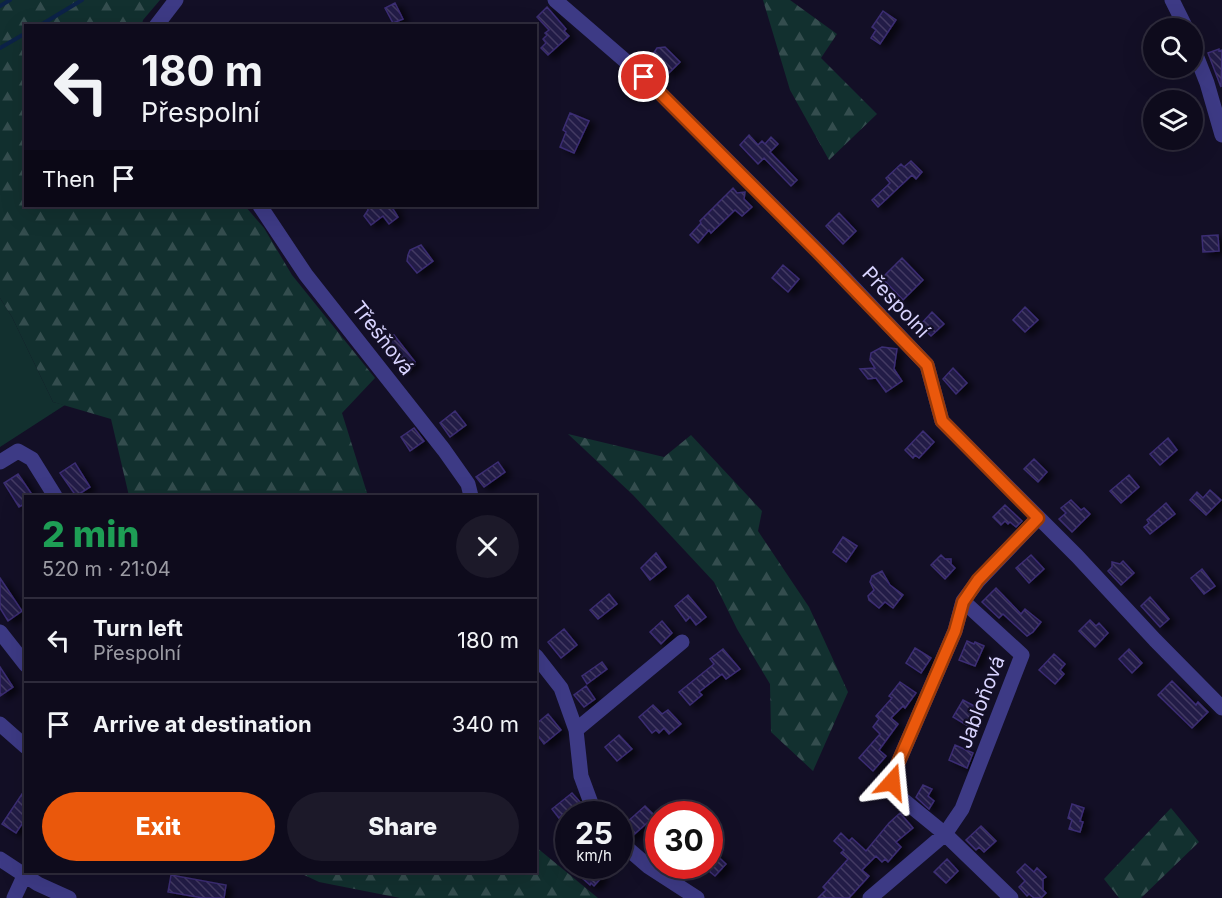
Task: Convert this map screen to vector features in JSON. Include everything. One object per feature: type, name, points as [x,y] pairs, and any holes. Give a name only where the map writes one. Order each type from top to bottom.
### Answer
[{"type":"street","points":[[158,24],[176,0]]},
{"type":"street","name":"Přespolní","points":[[555,0],[644,77],[825,258],[927,365],[942,421],[1077,556],[1222,708]]},
{"type":"street","points":[[1172,0],[1181,18]]},
{"type":"street","points":[[1203,73],[1222,135]]},
{"type":"street","name":"Třešňová","points":[[261,207],[306,275],[444,450],[468,484],[471,495]]},
{"type":"street","points":[[0,462],[18,451],[32,459],[55,495]]},
{"type":"street","points":[[1011,898],[945,834],[896,794],[892,782],[895,770],[955,631],[963,602],[978,580],[1038,518]]},
{"type":"street","name":"Jabloňová","points":[[870,898],[945,834],[962,809],[1022,655],[963,602]]},
{"type":"street","points":[[0,632],[24,662]]},
{"type":"street","points":[[576,730],[682,642]]},
{"type":"street","points":[[537,657],[561,688],[576,730],[581,776],[590,801]]},
{"type":"street","points":[[0,724],[24,745]]},
{"type":"street","points":[[633,853],[649,867],[697,898]]},
{"type":"street","points":[[0,859],[24,872]]},
{"type":"street","points":[[14,898],[25,873],[69,898]]},
{"type":"green space","points":[[0,0],[160,0],[142,24],[24,24],[24,207],[246,207],[264,228],[292,275],[375,378],[342,413],[368,495],[129,495],[111,419],[53,402],[12,317],[0,298]]},
{"type":"green space","points":[[763,0],[790,0],[837,34],[821,58],[877,114],[829,160],[790,90]]},
{"type":"green space","points":[[0,298],[12,317],[53,402],[65,405],[0,447]]},
{"type":"green space","points":[[568,434],[664,457],[691,435],[762,511],[758,531],[809,607],[848,692],[813,771],[771,732],[770,684],[737,629],[714,582],[633,495]]},
{"type":"green space","points":[[1171,808],[1199,842],[1141,898],[1119,898],[1104,879]]},
{"type":"green space","points":[[537,848],[555,863],[555,879],[575,879],[598,898],[400,898],[319,882],[300,873],[537,873]]},
{"type":"building","points":[[395,3],[403,19],[393,23],[385,8]]},
{"type":"building","points":[[547,7],[566,29],[564,31],[569,36],[548,55],[541,48],[546,43],[543,39],[549,30],[537,17]]},
{"type":"building","points":[[883,11],[896,20],[880,44],[871,38],[876,30],[872,27]]},
{"type":"building","points":[[665,47],[680,62],[668,74],[651,57],[657,48]]},
{"type":"building","points":[[1219,49],[1219,51],[1222,50],[1221,87],[1208,53]]},
{"type":"building","points":[[570,113],[589,121],[574,153],[560,147],[566,132],[563,130]]},
{"type":"building","points":[[749,135],[758,145],[762,141],[765,144],[771,137],[778,144],[770,152],[797,180],[791,186],[764,158],[758,164],[740,145]]},
{"type":"building","points":[[911,161],[922,172],[916,179],[912,175],[878,207],[872,200],[890,183],[886,178],[901,164],[904,167]]},
{"type":"building","points":[[733,188],[737,193],[745,192],[744,199],[752,207],[742,216],[735,210],[711,233],[709,230],[698,243],[690,235],[701,223],[700,221]]},
{"type":"building","points":[[367,207],[396,207],[393,209],[398,217],[389,224],[383,216],[371,225],[364,216]]},
{"type":"building","points":[[839,213],[856,231],[843,244],[826,226]]},
{"type":"building","points":[[1218,235],[1219,251],[1203,252],[1202,236]]},
{"type":"building","points":[[421,245],[433,261],[417,273],[407,261],[410,250]]},
{"type":"building","points":[[902,258],[923,280],[903,300],[882,278]]},
{"type":"building","points":[[783,265],[799,279],[788,292],[772,278]]},
{"type":"building","points":[[1025,307],[1038,320],[1025,332],[1013,320]]},
{"type":"building","points":[[932,312],[944,324],[931,336],[920,325]]},
{"type":"building","points":[[394,335],[415,362],[404,372],[381,345]]},
{"type":"building","points":[[882,347],[897,349],[894,369],[902,381],[886,392],[876,378],[868,379],[860,369],[875,368],[870,360],[871,353]]},
{"type":"building","points":[[953,368],[967,383],[956,394],[943,379]]},
{"type":"building","points":[[455,411],[466,425],[450,437],[440,423]]},
{"type":"building","points":[[414,428],[424,441],[410,451],[401,437]]},
{"type":"building","points":[[923,431],[934,442],[919,458],[915,455],[913,458],[905,450]]},
{"type":"building","points":[[1168,438],[1177,450],[1160,465],[1150,454]]},
{"type":"building","points":[[1034,459],[1047,472],[1038,482],[1024,469]]},
{"type":"building","points":[[498,462],[505,472],[484,487],[476,477]]},
{"type":"building","points":[[75,463],[90,487],[75,495],[60,473]]},
{"type":"building","points":[[18,474],[32,495],[24,495],[24,504],[19,507],[4,483]]},
{"type":"building","points":[[1129,475],[1139,487],[1121,503],[1110,491]]},
{"type":"building","points":[[1210,490],[1221,500],[1206,515],[1190,500],[1197,492],[1203,498]]},
{"type":"building","points":[[1071,500],[1081,510],[1084,508],[1090,514],[1072,532],[1059,519],[1066,513],[1061,508]]},
{"type":"building","points":[[1166,503],[1175,514],[1150,534],[1144,527],[1149,523],[1147,520]]},
{"type":"building","points":[[1005,505],[1022,521],[1016,527],[1005,521],[1001,525],[993,517]]},
{"type":"building","points":[[843,537],[857,546],[846,562],[833,552]]},
{"type":"building","points":[[656,553],[666,567],[650,580],[641,568]]},
{"type":"building","points":[[941,555],[945,559],[951,559],[951,564],[955,568],[945,579],[931,565]]},
{"type":"building","points":[[1031,555],[1044,569],[1029,583],[1016,568]]},
{"type":"building","points":[[1123,561],[1134,573],[1121,585],[1108,571],[1112,567],[1112,562],[1120,564]]},
{"type":"building","points":[[1202,569],[1215,586],[1204,594],[1191,578]]},
{"type":"building","points":[[882,571],[890,585],[903,595],[893,608],[885,602],[879,608],[869,600],[868,596],[874,590],[870,582],[872,576]]},
{"type":"building","points":[[0,578],[22,611],[8,621],[0,608]]},
{"type":"building","points":[[996,588],[1021,614],[1025,609],[1041,622],[1033,632],[1027,636],[1003,614],[999,618],[982,602]]},
{"type":"building","points":[[609,594],[617,604],[598,619],[590,610]]},
{"type":"building","points":[[688,595],[706,617],[696,625],[690,617],[686,621],[675,606]]},
{"type":"building","points":[[1150,597],[1169,619],[1160,627],[1141,606]]},
{"type":"building","points":[[1090,620],[1096,626],[1099,623],[1108,633],[1095,647],[1079,631]]},
{"type":"building","points":[[662,621],[672,633],[661,644],[650,632]]},
{"type":"building","points":[[564,629],[577,645],[561,658],[548,642]]},
{"type":"building","points":[[967,641],[984,646],[975,666],[959,660]]},
{"type":"building","points":[[915,648],[931,658],[921,673],[906,663]]},
{"type":"building","points":[[723,649],[740,669],[726,679],[722,674],[699,692],[702,695],[690,705],[679,692],[714,664],[710,659]]},
{"type":"building","points":[[1129,649],[1142,663],[1132,673],[1119,659]]},
{"type":"building","points":[[1054,654],[1065,664],[1060,670],[1064,674],[1055,684],[1039,670]]},
{"type":"building","points":[[602,662],[607,669],[587,684],[582,676]]},
{"type":"building","points":[[0,667],[13,687],[0,696]]},
{"type":"building","points":[[1172,681],[1196,705],[1198,702],[1208,712],[1192,728],[1158,695]]},
{"type":"building","points":[[900,682],[916,693],[905,708],[903,706],[891,718],[898,724],[879,750],[886,756],[873,771],[859,758],[880,734],[873,727],[879,719],[876,716],[892,698],[889,696]]},
{"type":"building","points":[[586,686],[595,699],[584,707],[574,695]]},
{"type":"building","points":[[963,700],[978,708],[968,726],[953,717]]},
{"type":"building","points":[[653,705],[662,714],[668,710],[681,724],[669,734],[664,728],[659,733],[656,730],[652,733],[639,717]]},
{"type":"building","points":[[548,714],[561,730],[544,744],[537,734],[537,723]]},
{"type":"building","points":[[619,735],[632,749],[617,761],[605,747]]},
{"type":"building","points":[[955,745],[973,753],[967,768],[949,760]]},
{"type":"building","points":[[923,785],[932,789],[928,796],[934,801],[929,809],[916,797]]},
{"type":"building","points":[[24,791],[24,821],[16,833],[2,824]]},
{"type":"building","points":[[572,793],[579,801],[562,801]]},
{"type":"building","points":[[1072,804],[1084,808],[1080,821],[1083,822],[1080,832],[1069,829],[1072,820],[1068,818]]},
{"type":"building","points":[[645,806],[645,825],[633,835],[633,817]]},
{"type":"building","points":[[900,813],[913,828],[896,842],[901,847],[888,862],[885,859],[882,862],[876,856],[862,870],[869,876],[849,898],[818,898],[826,890],[823,887],[848,859],[841,853],[844,850],[834,841],[841,833],[849,841],[852,838],[866,851]]},
{"type":"building","points":[[981,826],[996,841],[984,852],[979,847],[976,850],[966,840]]},
{"type":"building","points":[[947,859],[958,871],[946,883],[934,872]]},
{"type":"building","points":[[1025,864],[1034,872],[1037,868],[1046,877],[1043,879],[1043,890],[1046,893],[1041,898],[1034,898],[1029,894],[1027,896],[1019,887],[1025,881],[1017,872]]},
{"type":"building","points":[[171,875],[226,885],[224,898],[203,898],[168,892]]},
{"type":"building","points":[[583,879],[600,879],[594,886],[591,883],[590,885]]},
{"type":"waterway","points":[[0,6],[10,0]]},
{"type":"waterway","points":[[42,24],[82,0]]},
{"type":"waterway","points":[[0,48],[24,34]]},
{"type":"route","points":[[644,77],[762,194],[927,365],[942,421],[1038,518],[978,580],[963,602],[955,631],[895,770],[892,782]]}]
